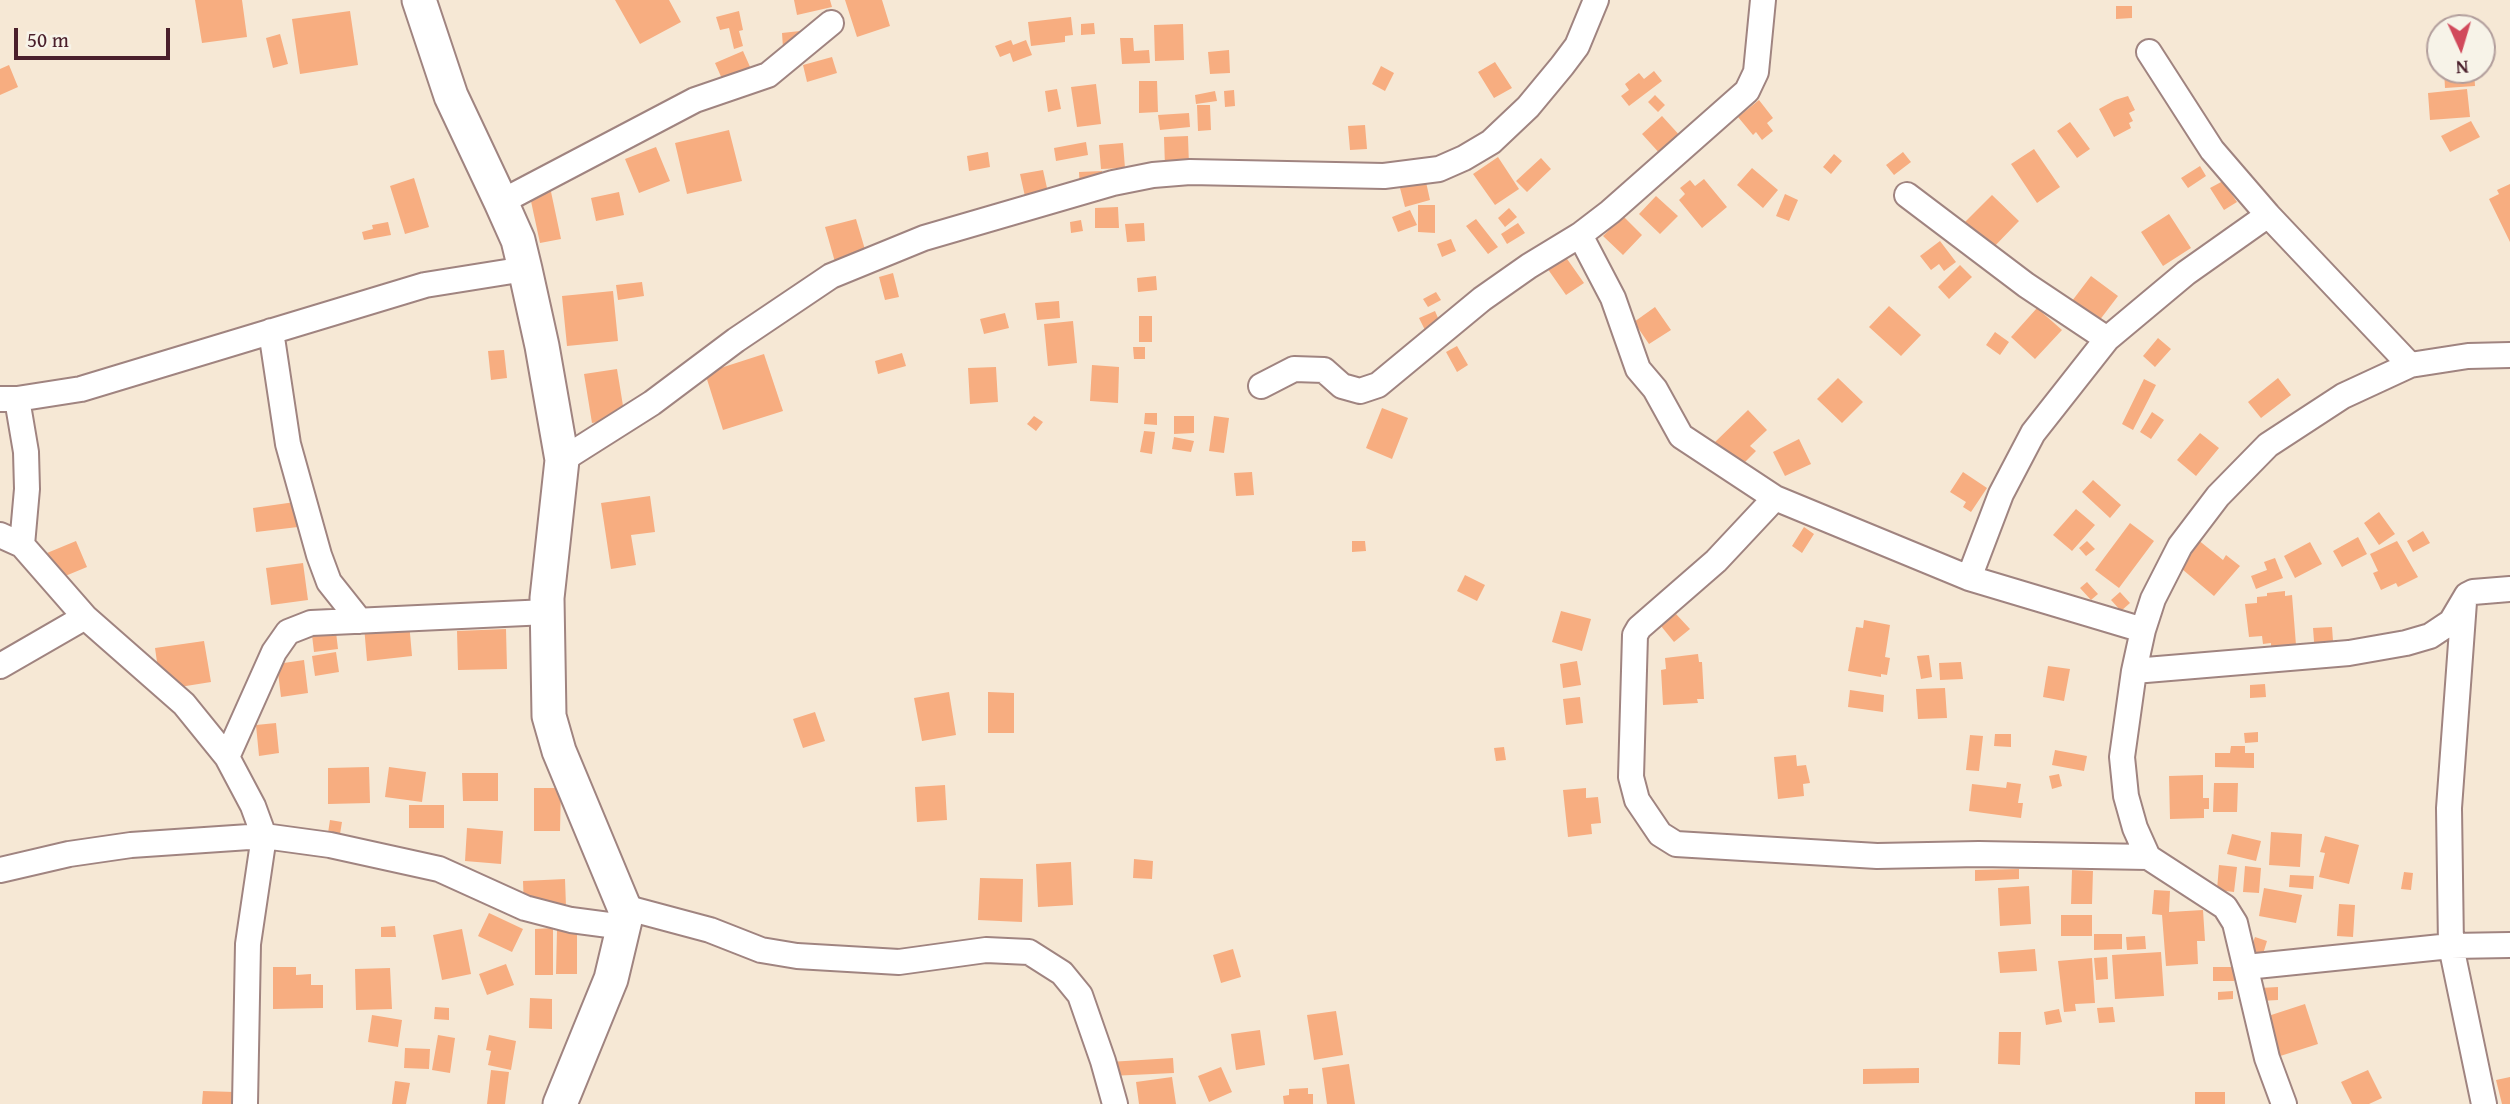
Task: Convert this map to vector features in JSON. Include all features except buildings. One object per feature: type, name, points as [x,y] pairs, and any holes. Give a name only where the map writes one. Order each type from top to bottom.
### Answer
[{"type":"street","points":[[419,0],[451,96],[518,240],[525,269],[562,460],[547,612],[549,716],[559,751],[624,917],[611,979],[560,1104]]},
{"type":"street","points":[[562,460],[652,403],[777,311],[831,276],[924,238],[1113,183],[1153,175],[1190,172],[1384,176],[1438,169],[1464,158],[1491,142],[1528,107],[1577,46],[1596,0]]},
{"type":"street","points":[[1261,386],[1294,369],[1324,370],[1342,386],[1360,391],[1378,385],[1482,299],[1580,235],[1747,91],[1756,72],[1763,0]]},
{"type":"street","points":[[501,202],[695,100],[768,75],[831,23]]},
{"type":"street","points":[[2148,52],[2212,150],[2268,215],[2410,365]]},
{"type":"street","points":[[1907,195],[2026,285],[2107,339]]},
{"type":"street","points":[[1969,578],[2001,494],[2033,433],[2107,339],[2186,273],[2268,215]]},
{"type":"street","points":[[1580,235],[1613,298],[1638,369],[1655,389],[1681,436],[1775,498],[1969,578],[2143,629]]},
{"type":"street","points":[[245,1104],[248,944],[264,836],[253,806],[227,757],[184,704],[85,617],[11,540],[27,489],[27,464],[8,399],[81,389],[425,285],[525,269]]},
{"type":"street","points":[[271,331],[288,444],[319,555],[329,582],[360,621]]},
{"type":"street","points":[[2148,857],[2135,828],[2126,796],[2122,757],[2143,629],[2153,599],[2180,546],[2218,496],[2268,445],[2343,396],[2410,365],[2468,356],[2510,355]]},
{"type":"street","points":[[1775,498],[1716,561],[1639,628],[1635,635],[1631,777],[1636,800],[1660,834],[1676,844],[1877,856],[1979,854],[2148,857],[2224,907],[2235,923],[2267,1058],[2284,1104]]},
{"type":"street","points":[[2134,671],[2349,653],[2406,643],[2430,636],[2451,622],[2473,592],[2510,589]]},
{"type":"street","points":[[2464,602],[2449,808],[2451,946],[2484,1104]]},
{"type":"street","points":[[227,757],[274,652],[288,632],[311,623],[547,612]]},
{"type":"street","points":[[0,666],[85,617]]},
{"type":"street","points":[[0,870],[69,854],[131,845],[264,836],[330,845],[439,869],[525,908],[571,920],[624,917],[710,930],[761,950],[797,956],[899,962],[986,950],[1029,952],[1062,973],[1080,995],[1115,1104]]},
{"type":"street","points":[[2246,967],[2451,946],[2510,945]]}]
